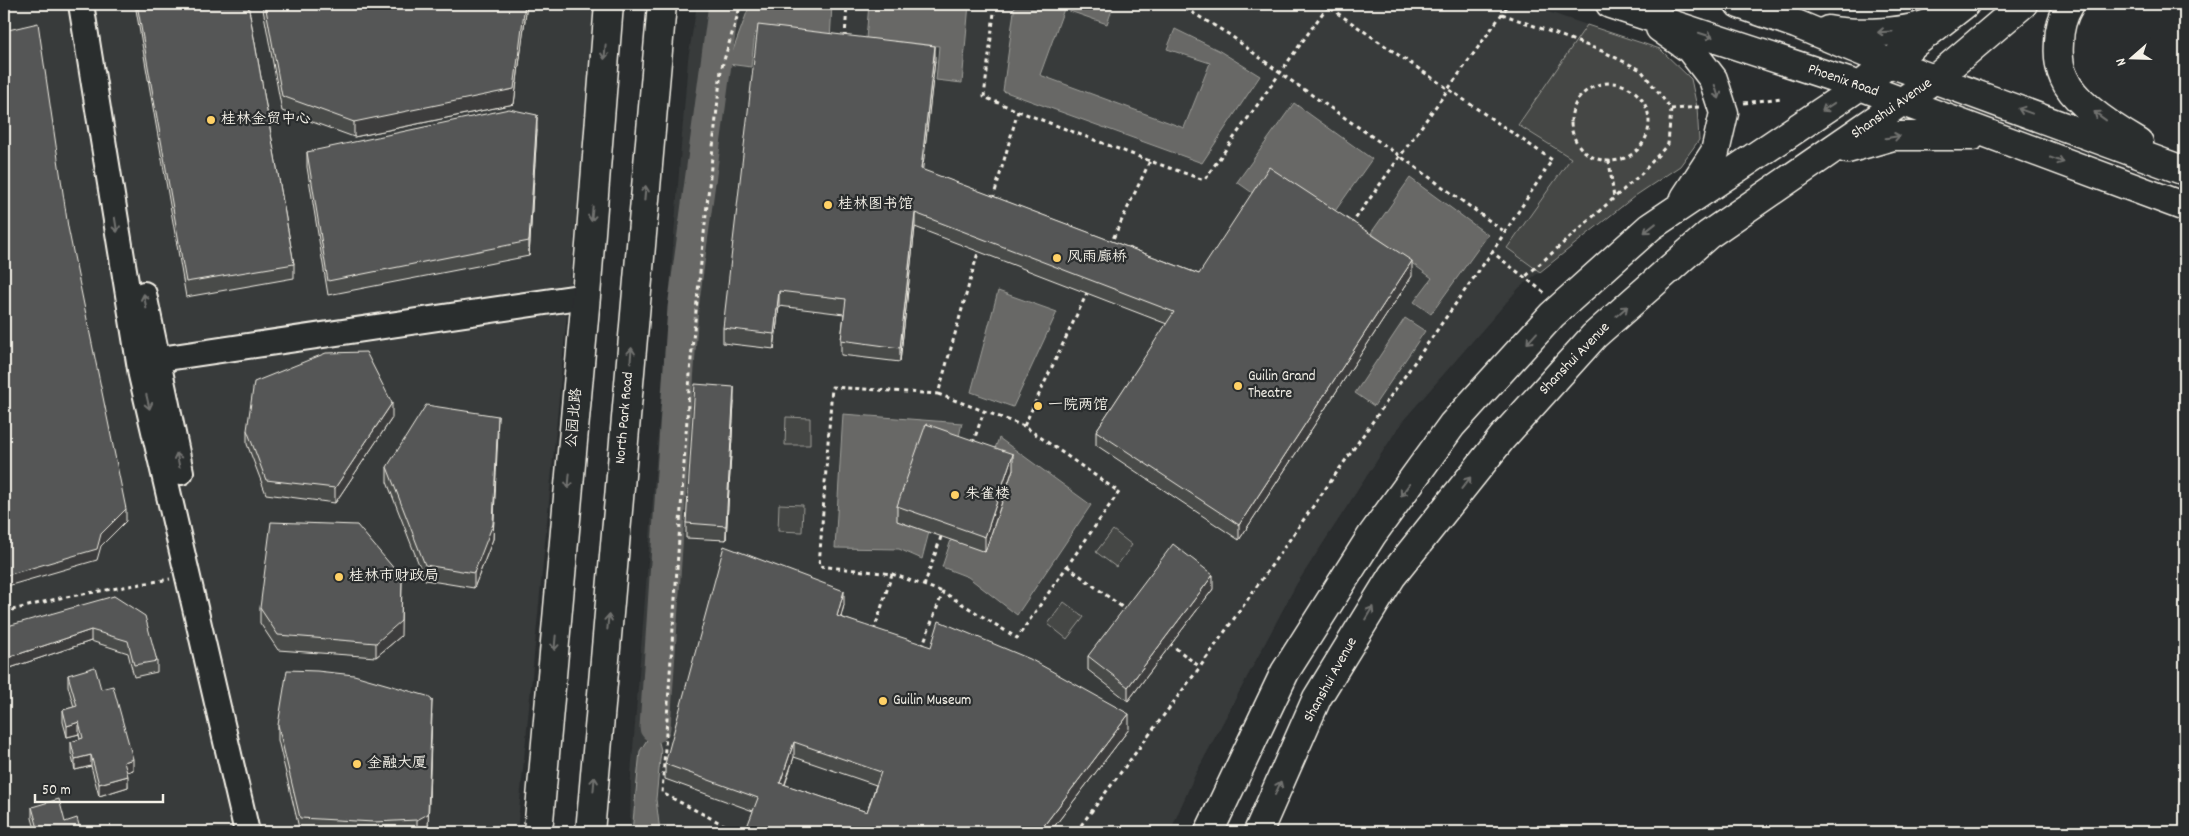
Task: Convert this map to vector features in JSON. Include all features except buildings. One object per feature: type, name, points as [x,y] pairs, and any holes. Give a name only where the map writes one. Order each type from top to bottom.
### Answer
[{"type":"main road","name":"公园北路","points":[[538,832],[586,301],[609,4]]},
{"type":"main road","name":"North Park Road","points":[[590,832],[662,4]]},
{"type":"main road","points":[[1739,4],[1796,24],[1890,63],[1936,78],[2185,170]]},
{"type":"main road","points":[[1796,24],[1840,32],[1890,32],[1932,22],[1964,4]]},
{"type":"main road","points":[[1209,832],[1284,672],[1372,535],[1452,426],[1563,306],[1650,227],[1860,86],[1964,4]]},
{"type":"main road","name":"Shanshui Avenue","points":[[1258,832],[1318,698],[1392,576],[1502,438],[1594,336],[1708,235],[1936,78],[2023,4]]},
{"type":"main road","points":[[2070,4],[2062,16],[2058,51],[2064,78],[2073,93],[2083,103],[2129,137],[2185,170]]},
{"type":"main road","points":[[1622,8],[1690,50],[1713,79],[1724,112],[1715,152],[1675,210]]},
{"type":"main road","name":"Phoenix Road","points":[[1622,8],[1860,86],[2185,207]]},
{"type":"main road","points":[[1799,173],[1842,150],[1893,136],[1979,136],[2019,146]]},
{"type":"street","points":[[81,4],[189,576],[247,832]]},
{"type":"street","points":[[95,4],[149,367],[262,832]]},
{"type":"street","points":[[149,367],[586,301]]},
{"type":"path","points":[[727,832],[728,828],[662,793],[691,359],[721,70],[741,4]]},
{"type":"path","points":[[845,41],[847,4]]},
{"type":"path","points":[[995,4],[984,97],[1204,180],[1280,74],[1327,4],[1552,160],[1492,252],[1200,666],[1076,832]]},
{"type":"path","points":[[1178,4],[1230,35],[1280,74],[1400,156],[1505,232]]},
{"type":"path","points":[[1346,232],[1509,4]]},
{"type":"path","points":[[1502,14],[1602,51],[1641,70],[1671,109],[1668,144],[1641,174],[1525,277]]},
{"type":"path","points":[[1610,83],[1623,85],[1634,91],[1642,100],[1648,112],[1649,125],[1646,137],[1638,148],[1628,156],[1609,160],[1591,156],[1581,148],[1574,136],[1571,124],[1573,111],[1578,100],[1586,91],[1598,85],[1610,83]]},
{"type":"path","points":[[991,205],[1018,111]]},
{"type":"path","points":[[1609,160],[1614,198]]},
{"type":"path","points":[[1108,249],[1150,161]]},
{"type":"path","points":[[938,394],[981,243]]},
{"type":"path","points":[[1492,252],[1563,306]]},
{"type":"path","points":[[1024,426],[1091,285]]},
{"type":"path","points":[[832,387],[938,394],[984,411],[1024,426],[1119,492],[1016,638],[943,592],[892,574],[819,566],[832,387]]},
{"type":"path","points":[[971,448],[984,411]]},
{"type":"path","points":[[924,586],[943,531]]},
{"type":"path","points":[[1067,566],[1130,613]]},
{"type":"path","points":[[874,633],[892,574]]},
{"type":"path","points":[[4,612],[60,598],[189,576]]},
{"type":"path","points":[[922,648],[943,592]]},
{"type":"path","points":[[1161,637],[1200,666]]},
{"type":"shaded area","points":[[4,4],[597,4],[517,832],[4,832]]},
{"type":"shaded area","name":"一院两馆","points":[[697,4],[1524,4],[1660,49],[1691,79],[1697,107],[1699,140],[1680,166],[1635,196],[1519,288],[1402,422],[1296,585],[1194,777],[1170,832],[630,832],[631,774],[688,59]]},
{"type":"shaded area","points":[[750,4],[832,4],[830,41],[755,33],[751,67],[728,64]]},
{"type":"shaded area","points":[[869,4],[969,4],[962,83],[936,80],[939,46],[866,39]]},
{"type":"shaded area","points":[[1015,4],[1100,4],[1113,7],[1107,24],[1064,9],[1040,75],[1184,128],[1210,63],[1167,49],[1175,29],[1218,50],[1260,76],[1202,163],[1003,91]]},
{"type":"shaded area","points":[[1587,25],[1660,49],[1691,79],[1697,107],[1699,140],[1680,166],[1635,196],[1540,272],[1507,248],[1571,158],[1518,125]]},
{"type":"shaded area","points":[[1294,103],[1372,159],[1333,214],[1254,194],[1237,182]]},
{"type":"shaded area","points":[[1410,178],[1488,235],[1431,314],[1414,302],[1432,278],[1371,233]]},
{"type":"shaded area","points":[[998,291],[1057,312],[1013,407],[971,392]]},
{"type":"shaded area","points":[[1405,318],[1425,331],[1374,406],[1355,393]]},
{"type":"shaded area","points":[[843,414],[962,423],[956,449],[897,521],[929,532],[922,559],[899,549],[835,548]]},
{"type":"shaded area","points":[[786,417],[810,418],[810,445],[785,445]]},
{"type":"shaded area","points":[[999,438],[1091,505],[1017,615],[968,577],[942,567],[951,540],[985,551],[1013,469],[990,461]]},
{"type":"shaded area","points":[[779,504],[803,505],[802,532],[778,531]]},
{"type":"shaded area","points":[[1113,530],[1132,545],[1116,567],[1096,552]]},
{"type":"shaded area","points":[[1064,602],[1084,617],[1067,639],[1048,624]]},
{"type":"shaded area","points":[[655,727],[661,750],[656,799],[660,832],[632,832],[640,751]]},
{"type":"waterway","points":[[655,727],[683,308],[724,4]]},
{"type":"place","name":"桂林金贸中心","points":[[211,120]]},
{"type":"place","name":"桂林图书馆","points":[[828,205]]},
{"type":"place","name":"风雨廊桥","points":[[1057,258]]},
{"type":"place","name":"Guilin Grand Theatre","points":[[1238,386]]},
{"type":"place","name":"一院两馆","points":[[1038,406]]},
{"type":"place","name":"朱雀楼","points":[[955,495]]},
{"type":"place","name":"桂林市财政局","points":[[339,577]]},
{"type":"place","name":"Guilin Museum","points":[[883,701]]},
{"type":"place","name":"金融大厦","points":[[357,764]]}]
